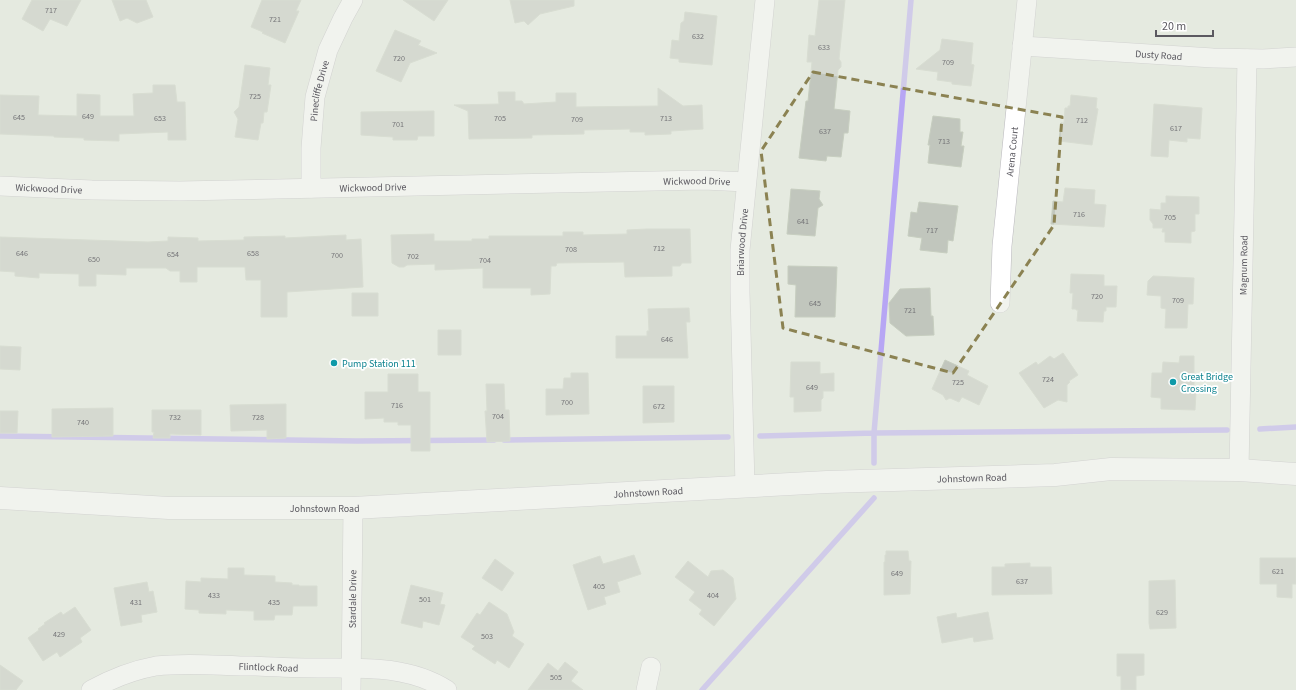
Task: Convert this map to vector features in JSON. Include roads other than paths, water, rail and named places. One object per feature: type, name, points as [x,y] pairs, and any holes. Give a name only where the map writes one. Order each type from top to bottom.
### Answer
[{"type":"main road","name":"Johnstown Road","points":[[0,498],[169,508],[353,508],[827,482],[1055,475],[1110,469],[1239,470],[1296,474]]},
{"type":"street","name":"Pinecliffe Drive","points":[[311,188],[311,148],[315,97],[328,50],[353,0]]},
{"type":"street","name":"Briarwood Drive","points":[[745,486],[740,250],[766,0]]},
{"type":"street","name":"Arena Court","points":[[1000,303],[1002,246],[1027,0]]},
{"type":"street","name":"Dusty Road","points":[[1022,46],[1247,59],[1296,57]]},
{"type":"street","name":"Magnum Road","points":[[1239,470],[1247,59]]},
{"type":"street","name":"Wickwood Drive","points":[[0,186],[92,190],[180,191],[696,180],[746,182]]},
{"type":"street","name":"Stardale Drive","points":[[351,690],[353,508]]},
{"type":"street","name":"Flintlock Road","points":[[91,690],[117,677],[157,666],[186,665],[351,667],[383,669],[409,674],[435,682],[447,690]]},
{"type":"street","points":[[646,690],[651,667]]},
{"type":"waterway","points":[[874,463],[874,433],[911,0]]},
{"type":"waterway","points":[[1260,429],[1296,427]]},
{"type":"waterway","points":[[760,436],[874,433],[1227,430]]},
{"type":"waterway","points":[[0,436],[357,441],[494,440]]},
{"type":"waterway","points":[[504,440],[728,437]]},
{"type":"waterway","points":[[702,690],[874,498]]},
{"type":"place","name":"Pump Station 111","points":[[334,363]]},
{"type":"place","name":"Great Bridge Crossing","points":[[1173,382]]}]
